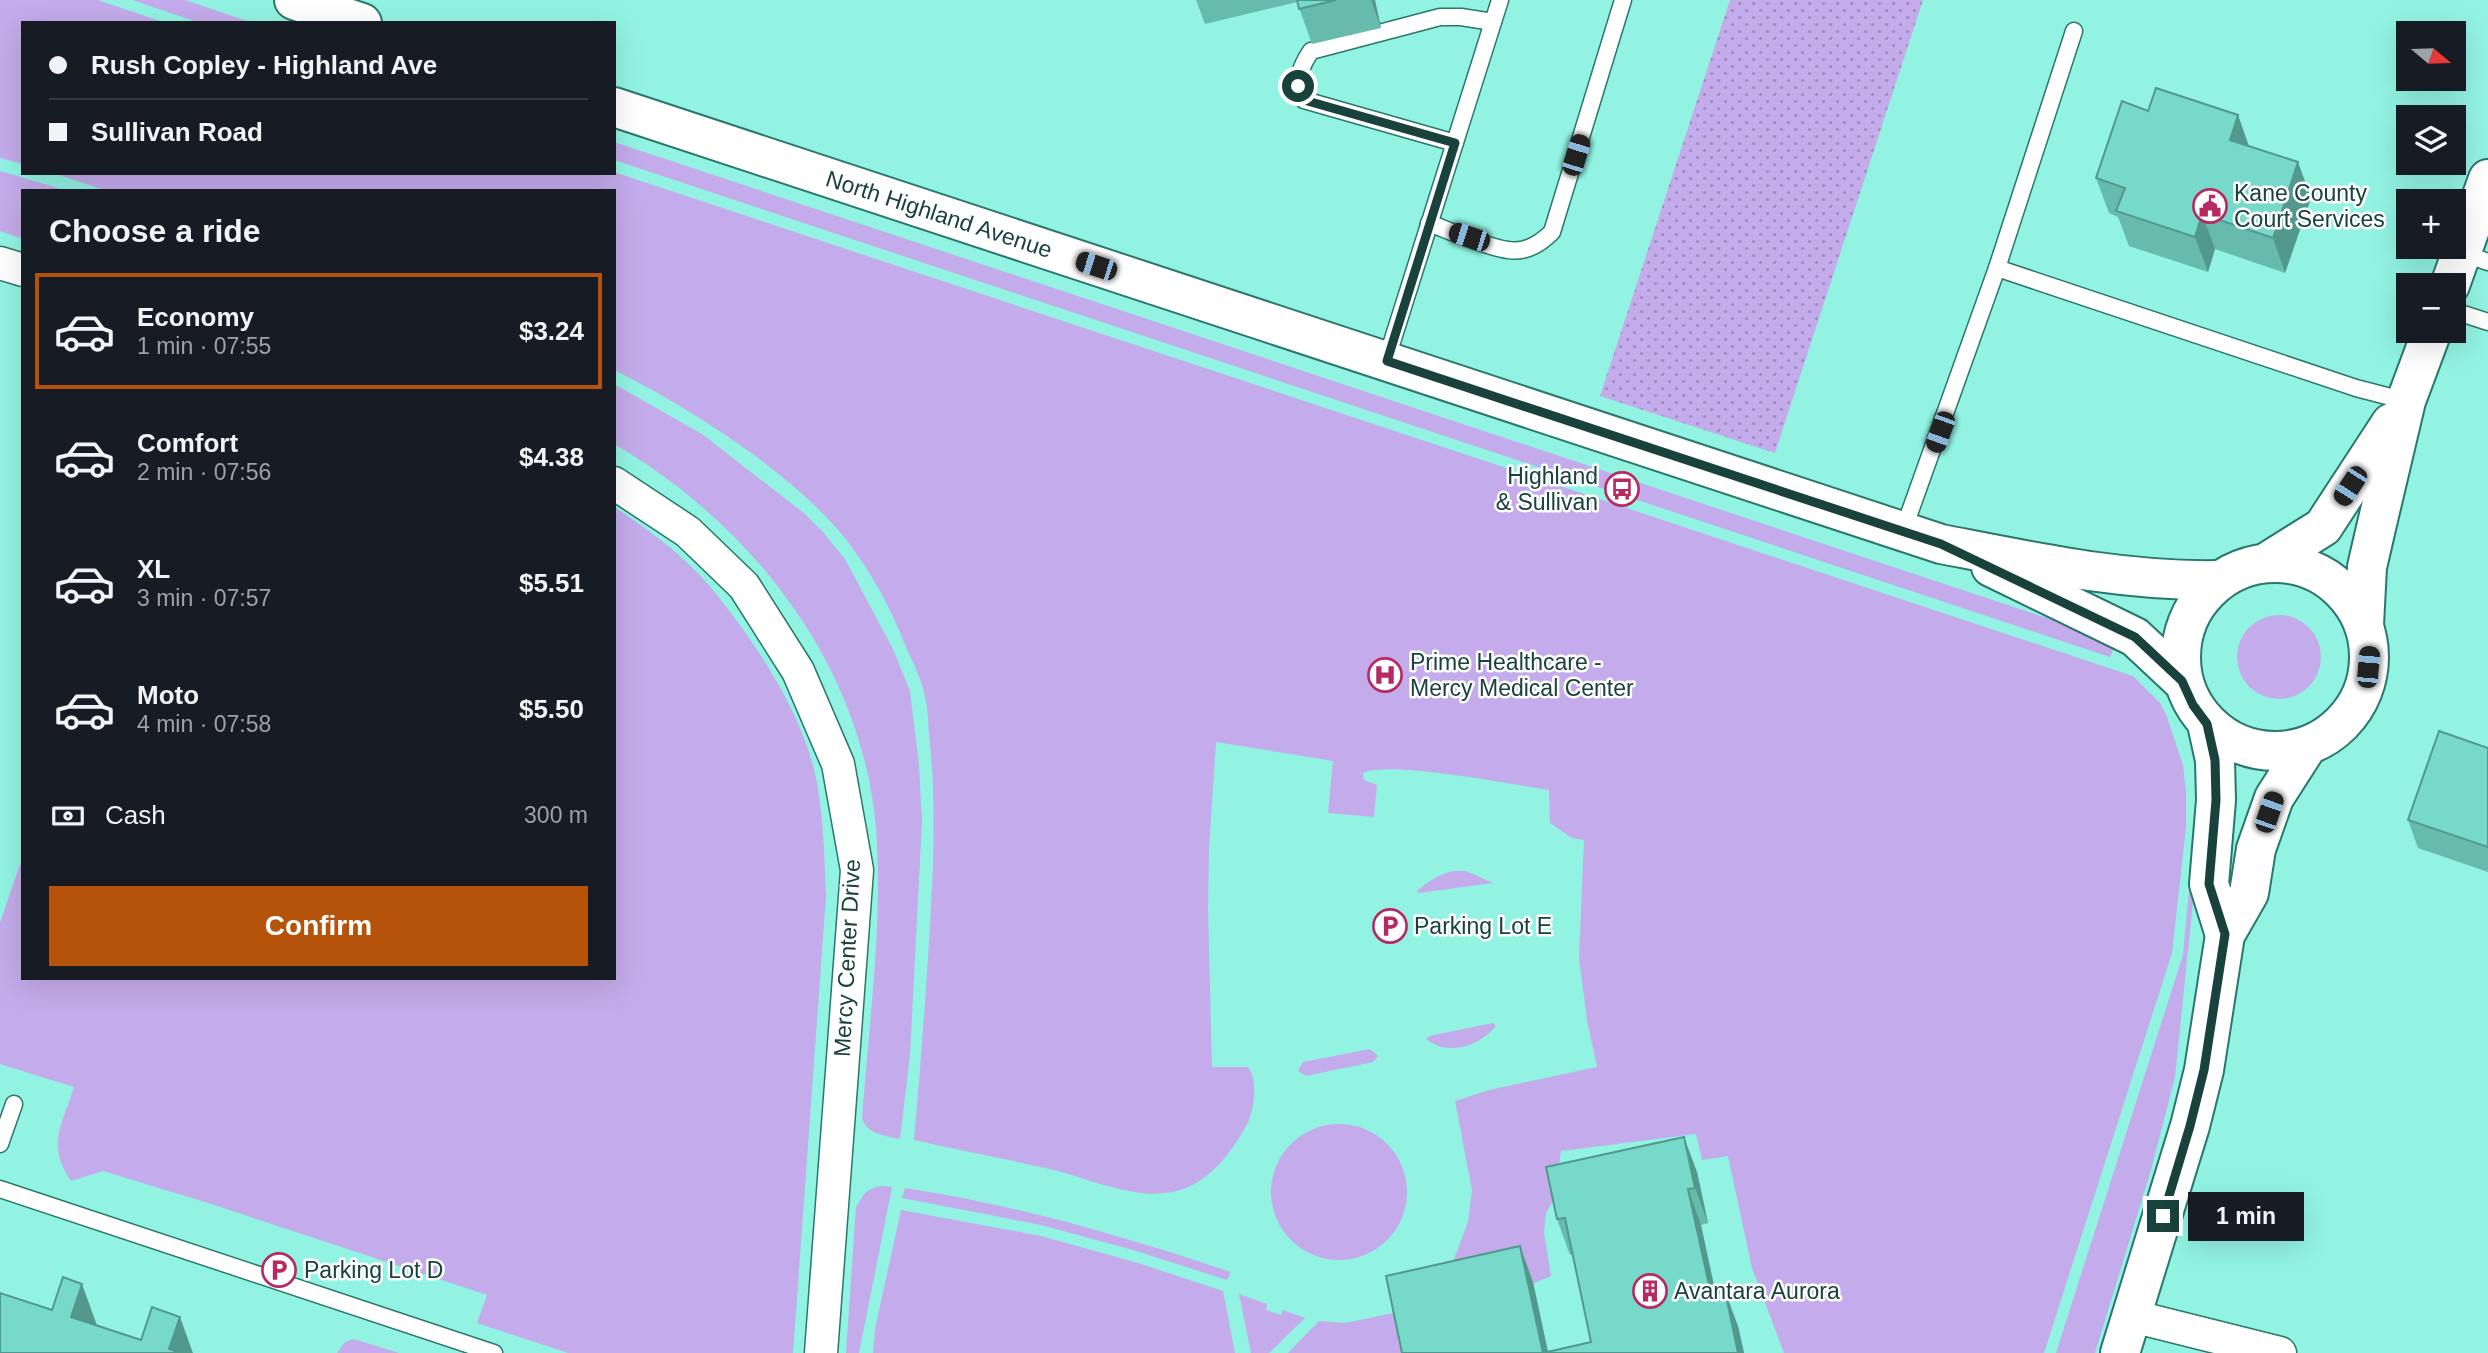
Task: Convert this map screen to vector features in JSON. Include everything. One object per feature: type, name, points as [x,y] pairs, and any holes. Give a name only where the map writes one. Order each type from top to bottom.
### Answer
[{"type":"street","points":[[295,0],[356,21]]},
{"type":"street","name":"North Highland Avenue","points":[[616,108],[1941,544],[2135,637],[2182,681]]},
{"type":"street","points":[[2467,267],[2488,179]]},
{"type":"street","points":[[0,263],[21,269]]},
{"type":"street","points":[[2364,625],[2367,567],[2406,401],[2428,343]]},
{"type":"street","points":[[2267,562],[2298,565],[2326,577],[2349,598],[2364,625],[2370,649],[2368,674],[2360,697],[2347,718],[2330,735],[2306,748],[2281,752],[2255,750],[2230,741],[2207,724],[2193,705],[2182,681],[2180,653],[2185,625],[2199,600],[2219,580],[2242,568],[2267,562],[2323,527],[2406,401]]},
{"type":"street","name":"Mercy Center Drive","points":[[616,484],[688,532],[744,586],[797,671],[838,764],[857,870],[821,1353]]},
{"type":"street","name":"North Highland Avenue","points":[[1941,544],[2079,570],[2176,581],[2219,580]]},
{"type":"street","points":[[2207,724],[2215,760],[2216,800],[2209,884],[2225,934]]},
{"type":"street","points":[[2120,1353],[2193,1115],[2204,1070],[2225,934],[2249,893],[2256,849],[2274,797],[2306,748]]},
{"type":"street","points":[[2132,1316],[2280,1353]]},
{"type":"lane","points":[[1387,361],[1500,0]]},
{"type":"lane","points":[[1429,223],[1508,250],[1542,242],[1552,232],[1623,0]]},
{"type":"lane","points":[[1455,143],[1304,100],[1298,86],[1300,68],[1311,51],[1440,18],[1493,22]]},
{"type":"lane","points":[[1903,531],[1997,268],[2074,32]]},
{"type":"lane","points":[[1997,268],[2356,388],[2406,401]]},
{"type":"lane","points":[[2466,315],[2488,323]]},
{"type":"lane","points":[[0,1144],[14,1104]]},
{"type":"lane","points":[[0,1189],[494,1353]]},
{"type":"shaded area","points":[[0,0],[98,0],[160,21],[21,21],[21,163],[0,158]]},
{"type":"shaded area","points":[[132,0],[185,0],[247,21],[194,21]]},
{"type":"shaded area","points":[[1730,0],[1923,0],[1775,453],[1600,396]]},
{"type":"shaded area","points":[[616,143],[2080,629],[2116,643],[2110,657],[616,161]]},
{"type":"shaded area","points":[[0,171],[61,189],[21,189],[21,238],[0,231]]},
{"type":"shaded area","points":[[616,173],[2133,676],[2160,703],[2183,765],[2186,827],[2172,953],[2044,1353],[1784,1353],[1752,1268],[1728,1156],[1702,1160],[1696,1134],[1561,1151],[1555,1197],[1546,1213],[1544,1232],[1551,1276],[1534,1283],[1453,1262],[1468,1222],[1472,1190],[1455,1101],[1489,1090],[1597,1067],[1587,1020],[1579,958],[1584,840],[1572,838],[1550,823],[1549,790],[1424,771],[1377,770],[1363,773],[1364,780],[1377,785],[1374,817],[1328,813],[1333,761],[1216,742],[1208,909],[1212,1067],[1248,1067],[1254,1089],[1248,1122],[1227,1155],[1213,1171],[1196,1183],[1186,1188],[1153,1194],[1118,1189],[1050,1169],[914,1140],[933,849],[932,767],[922,684],[880,590],[854,550],[822,512],[768,465],[737,443],[706,422],[616,371],[616,189],[101,189],[59,175],[616,175]]},
{"type":"shaded area","points":[[616,385],[702,434],[805,514],[823,532],[845,559],[893,649],[910,691],[919,765],[922,821],[910,1055],[900,1139],[873,1131],[862,1119],[874,973],[878,864],[876,828],[866,768],[849,710],[823,656],[792,605],[754,558],[711,515],[664,477],[616,445]]},
{"type":"shaded area","points":[[616,508],[679,555],[702,577],[727,609],[758,651],[786,698],[807,745],[814,769],[822,817],[826,896],[793,1353],[568,1353],[477,1323],[487,1295],[103,1171],[71,1181],[63,1168],[58,1145],[61,1124],[74,1087],[0,1064],[0,923],[20,864],[21,980],[616,980]]},
{"type":"shaded area","points":[[2271,615],[2287,615],[2303,622],[2314,633],[2321,649],[2318,673],[2309,687],[2287,699],[2271,699],[2255,692],[2244,681],[2237,665],[2237,649],[2244,633],[2255,622]]},
{"type":"shaded area","points":[[2195,804],[2203,805],[2175,1077],[2151,1170],[2095,1353],[2056,1353],[2183,955]]},
{"type":"shaded area","points":[[1454,871],[1466,871],[1493,883],[1418,893],[1417,891],[1430,881]]},
{"type":"shaded area","points":[[1493,1023],[1496,1026],[1489,1033],[1463,1047],[1444,1047],[1426,1039],[1429,1036]]},
{"type":"shaded area","points":[[1370,1049],[1378,1056],[1373,1062],[1306,1076],[1298,1071],[1303,1062]]},
{"type":"shaded area","points":[[1339,1124],[1365,1129],[1387,1144],[1402,1166],[1407,1192],[1402,1218],[1387,1240],[1365,1255],[1339,1260],[1313,1255],[1291,1240],[1276,1218],[1271,1192],[1276,1166],[1291,1144],[1313,1129]]},
{"type":"shaded area","points":[[881,1186],[892,1187],[859,1353],[846,1353],[856,1207],[866,1193]]},
{"type":"shaded area","points":[[905,1188],[988,1203],[1070,1223],[1231,1272],[1227,1280],[1133,1250],[1041,1225],[902,1198]]},
{"type":"shaded area","points":[[901,1210],[1041,1236],[1138,1263],[1223,1291],[1235,1353],[873,1353],[875,1329]]},
{"type":"shaded area","points":[[1239,1294],[1267,1304],[1266,1310],[1281,1315],[1283,1310],[1305,1318],[1269,1353],[1251,1353]]},
{"type":"shaded area","points":[[1398,1312],[1406,1353],[1288,1353],[1319,1321],[1345,1323]]},
{"type":"shaded area","points":[[353,1339],[399,1353],[337,1353],[345,1342]]},
{"type":"building","points":[[1297,0],[1336,0],[1299,9]]},
{"type":"building","name":"Kane County Court Services","points":[[2156,88],[2238,115],[2230,140],[2298,162],[2273,238],[2202,214],[2195,237],[2116,211],[2125,188],[2096,178],[2122,101],[2148,111]]},
{"type":"building","points":[[2439,731],[2488,748],[2488,847],[2408,820]]},
{"type":"building","name":"Avantara Aurora","points":[[1684,1137],[1695,1188],[1688,1189],[1711,1294],[1725,1291],[1738,1353],[1543,1353],[1591,1342],[1565,1218],[1557,1219],[1546,1167]]},
{"type":"building","points":[[1520,1246],[1543,1353],[1402,1353],[1386,1276]]},
{"type":"building","points":[[63,1277],[82,1284],[71,1317],[141,1340],[152,1307],[180,1317],[169,1349],[180,1353],[0,1353],[0,1293],[52,1310]]},
{"type":"place","name":"Kane County Court Services","points":[[2210,206]]},
{"type":"place","name":"Highland & Sullivan","points":[[1622,489]]},
{"type":"place","name":"Prime Healthcare - Mercy Medical Center","points":[[1385,675]]},
{"type":"place","name":"Parking Lot E","points":[[1390,926]]},
{"type":"place","name":"Parking Lot D","points":[[279,1270]]},
{"type":"place","name":"Avantara Aurora","points":[[1650,1291]]},
{"type":"route","points":[[1298,86],[1304,100],[1455,143],[1387,361],[1941,544],[2135,637],[2182,681],[2193,705],[2207,724],[2215,760],[2216,800],[2209,884],[2225,934],[2204,1070],[2163,1216]]}]
